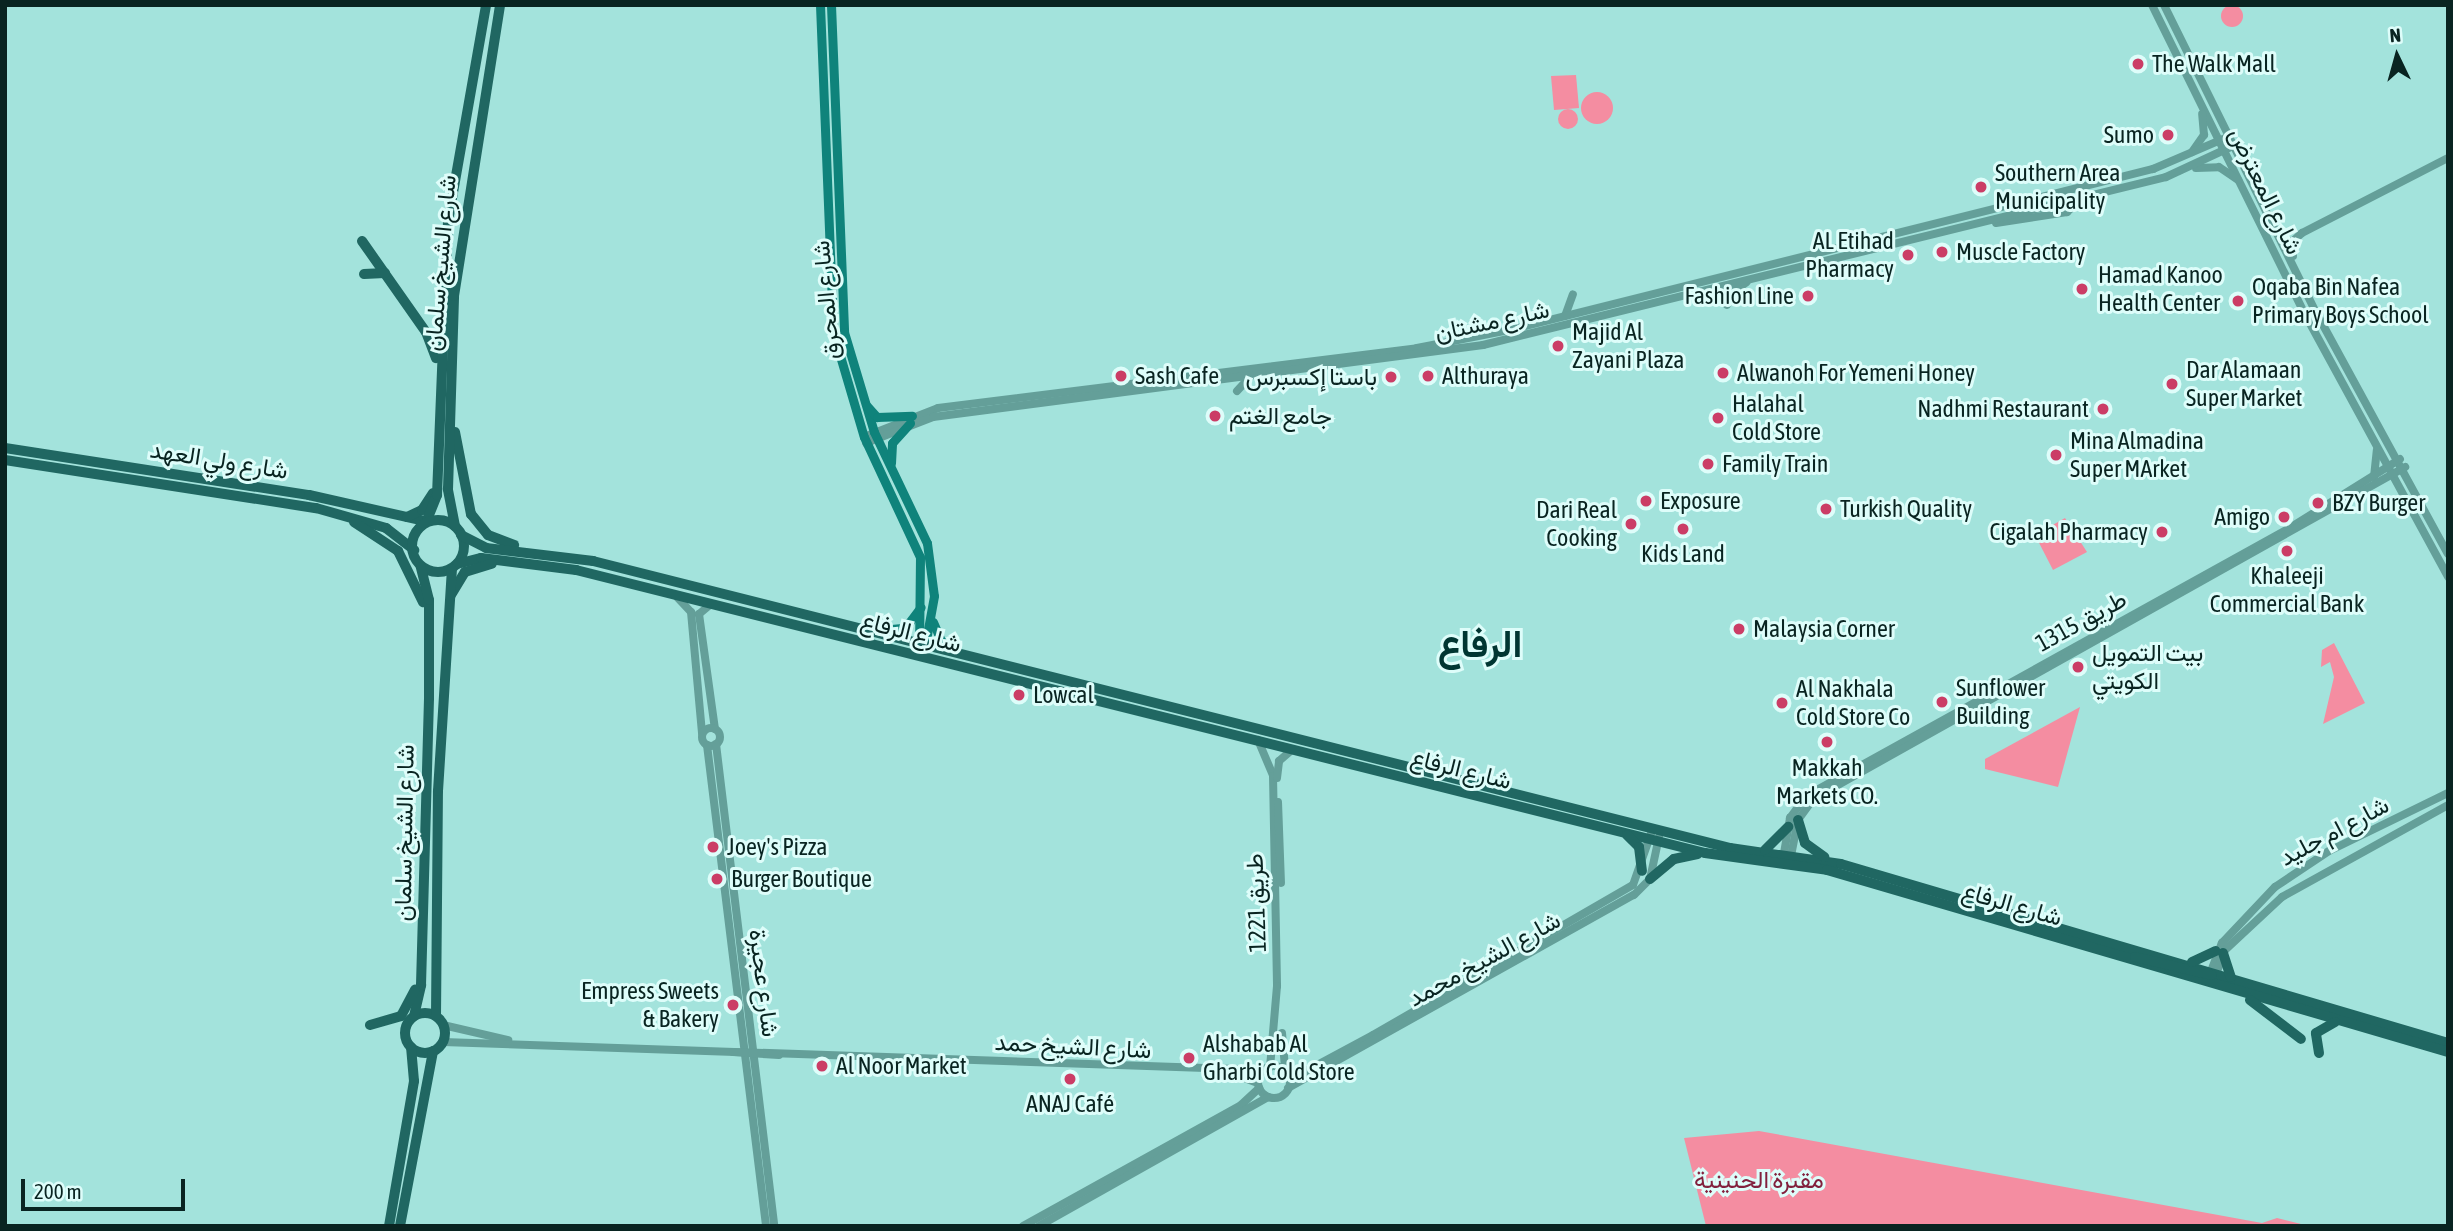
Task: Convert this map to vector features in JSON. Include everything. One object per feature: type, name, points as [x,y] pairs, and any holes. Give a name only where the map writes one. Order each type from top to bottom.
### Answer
[{"type":"main road","name":"شارع الشيخ سلمان","points":[[426,521],[436,500],[439,465],[439,371],[451,197],[486,5]]},
{"type":"main road","name":"شارع الشيخ سلمان","points":[[458,530],[448,496],[459,246],[500,5]]},
{"type":"main road","name":"شارع المحرق","points":[[820,5],[831,310],[845,386],[865,440],[916,544],[922,606],[920,649]]},
{"type":"main road","name":"شارع المحرق","points":[[831,5],[840,287],[859,391],[875,435],[928,543],[932,620],[920,649]]},
{"type":"main road","points":[[823,58],[834,58]]},
{"type":"main road","points":[[362,241],[426,332],[439,371]]},
{"type":"main road","points":[[364,274],[385,273]]},
{"type":"main road","points":[[859,391],[877,417],[911,420]]},
{"type":"main road","points":[[451,399],[461,489],[471,514],[494,539],[534,553]]},
{"type":"main road","points":[[892,472],[890,447],[911,420]]},
{"type":"main road","name":"شارع ولي العهد","points":[[5,448],[309,495],[393,517],[426,521]]},
{"type":"main road","name":"شارع ولي العهد","points":[[5,460],[338,514],[386,528],[414,550]]},
{"type":"main road","points":[[393,517],[413,515],[429,502],[439,465]]},
{"type":"main road","points":[[338,514],[398,551],[416,581],[429,628]]},
{"type":"main road","points":[[426,521],[458,530],[455,566],[438,573],[421,566],[414,550],[426,521]]},
{"type":"main road","name":"شارع الرفاع","points":[[458,530],[486,548],[593,561],[869,629],[920,649],[963,654],[1656,829],[1760,852],[2110,955],[2211,978],[2238,981],[2448,1043]]},
{"type":"main road","points":[[446,608],[465,572],[498,561]]},
{"type":"main road","name":"شارع الرفاع","points":[[455,566],[498,561],[576,570],[792,623],[920,649],[1258,740],[1705,853],[1840,864],[2183,961],[2241,994],[2448,1052]]},
{"type":"main road","name":"شارع الشيخ سلمان","points":[[414,1016],[422,969],[429,628],[421,566]]},
{"type":"main road","name":"شارع الشيخ سلمان","points":[[436,1016],[446,608],[455,566]]},
{"type":"main road","points":[[869,629],[905,628],[922,606]]},
{"type":"main road","points":[[932,620],[941,641],[963,654]]},
{"type":"main road","points":[[1798,820],[1808,848],[1840,864]]},
{"type":"main road","points":[[1760,852],[1776,846],[1788,827]]},
{"type":"main road","points":[[1623,832],[1639,847],[1646,875],[1679,856],[1705,853]]},
{"type":"main road","points":[[2183,961],[2203,961],[2219,952],[2224,971],[2238,981]]},
{"type":"main road","points":[[370,1025],[405,1012],[422,969]]},
{"type":"main road","points":[[2241,994],[2301,1039]]},
{"type":"main road","points":[[389,1226],[414,1081],[411,1047],[405,1034],[414,1016],[436,1016],[443,1025],[443,1042],[433,1051],[400,1226]]},
{"type":"main road","points":[[2319,1053],[2318,1029],[2344,1023]]},
{"type":"main road","points":[[411,1047],[433,1051]]},
{"type":"street","name":"شارع المعترض","points":[[2152,5],[2373,437],[2448,577]]},
{"type":"street","name":"شارع المعترض","points":[[2164,5],[2305,288],[2403,463],[2448,554]]},
{"type":"street","points":[[2186,157],[2205,130],[2192,85]]},
{"type":"street","name":"شارع مشتان","points":[[865,440],[911,420],[945,411],[1417,348],[1565,316],[2186,157],[2232,140]]},
{"type":"street","name":"شارع مشتان","points":[[945,411],[1250,377],[1483,345],[1986,223],[2067,212],[2082,198],[2189,168],[2222,145]]},
{"type":"street","points":[[2305,288],[2291,247],[2302,233],[2448,158]]},
{"type":"street","points":[[2189,168],[2219,167],[2244,186]]},
{"type":"street","points":[[2266,208],[2284,232],[2302,233]]},
{"type":"street","points":[[1696,293],[1725,304],[1731,293],[1751,279]]},
{"type":"street","points":[[1565,316],[1573,294]]},
{"type":"street","points":[[1237,391],[1250,377]]},
{"type":"street","points":[[2373,437],[2378,457],[2374,477]]},
{"type":"street","name":"طريق 1315","points":[[2224,569],[2389,466],[2403,463]]},
{"type":"street","name":"طريق 1315","points":[[1798,820],[1813,799],[1870,765],[2376,486],[2394,475],[2403,463]]},
{"type":"street","points":[[2376,486],[2391,485],[2403,493]]},
{"type":"street","points":[[671,593],[691,612],[702,734],[711,744]]},
{"type":"street","points":[[711,744],[715,729],[699,614],[713,603]]},
{"type":"street","points":[[702,734],[715,729]]},
{"type":"street","name":"طريق 1221","points":[[1258,740],[1273,776],[1277,997],[1267,1068],[1258,1086]]},
{"type":"street","name":"شارع عجيرة","points":[[711,744],[749,1051],[775,1226]]},
{"type":"street","name":"طريق 1221","points":[[1288,1088],[1285,1072],[1277,774],[1279,761],[1293,749]]},
{"type":"street","name":"طريق 1315","points":[[1787,859],[1788,827],[1800,800],[1870,765]]},
{"type":"street","name":"شارع ام جليد","points":[[2211,978],[2219,952],[2294,872],[2448,793]]},
{"type":"street","name":"شارع ام جليد","points":[[2219,952],[2316,874],[2448,805]]},
{"type":"street","points":[[1787,859],[1798,820]]},
{"type":"street","points":[[1646,875],[1656,829]]},
{"type":"street","name":"شارع الشيخ محمد","points":[[1285,1072],[1306,1071],[1373,1035],[1646,875]]},
{"type":"street","name":"شارع الشيخ محمد","points":[[1268,1097],[1579,928],[1646,875]]},
{"type":"street","name":"شارع الشيخ حمد","points":[[443,1025],[508,1040]]},
{"type":"street","name":"شارع الشيخ حمد","points":[[443,1042],[508,1040],[713,1048],[1229,1074],[1258,1086]]},
{"type":"street","name":"شارع عجيرة","points":[[749,1051],[766,1226]]},
{"type":"street","name":"شارع الشيخ حمد","points":[[749,1051],[1267,1068],[1285,1072]]},
{"type":"street","points":[[1023,1226],[1241,1105],[1258,1086],[1268,1097],[1039,1226]]},
{"type":"green space","points":[[2232,5],[2240,8],[2243,16],[2240,24],[2232,27],[2224,24],[2221,16],[2224,8]]},
{"type":"green space","points":[[1576,75],[1579,108],[1554,110],[1551,76]]},
{"type":"green space","points":[[1597,92],[1608,97],[1613,108],[1608,119],[1597,124],[1586,119],[1581,108],[1586,97]]},
{"type":"green space","points":[[1568,109],[1575,112],[1578,119],[1575,126],[1568,129],[1561,126],[1558,119],[1561,112]]},
{"type":"green space","points":[[2065,518],[2087,552],[2053,570],[2035,535]]},
{"type":"green space","points":[[2334,643],[2365,703],[2323,724],[2334,677],[2330,662],[2321,667],[2322,650]]},
{"type":"green space","points":[[2080,707],[2058,787],[1985,769],[1985,759]]},
{"type":"green space","name":"مقبرة الحنينية","points":[[1759,1131],[2262,1223],[2277,1218],[2309,1226],[1706,1226],[1684,1138]]},
{"type":"place","name":"The Walk Mall","points":[[2138,64]]},
{"type":"place","name":"Sumo","points":[[2168,135]]},
{"type":"place","name":"Southern Area Municipality","points":[[1981,187]]},
{"type":"place","name":"Muscle Factory","points":[[1942,252]]},
{"type":"place","name":"AL Etihad Pharmacy","points":[[1908,255]]},
{"type":"place","name":"Hamad Kanoo Health Center","points":[[2082,289]]},
{"type":"place","name":"Fashion Line","points":[[1808,296]]},
{"type":"place","name":"Oqaba Bin Nafea Primary Boys School","points":[[2238,301]]},
{"type":"place","name":"Majid Al Zayani Plaza","points":[[1558,346]]},
{"type":"place","name":"Alwanoh For Yemeni Honey","points":[[1723,373]]},
{"type":"place","name":"Sash Cafe","points":[[1121,376]]},
{"type":"place","name":"Althuraya","points":[[1428,376]]},
{"type":"place","name":"باستا إكسبرس","points":[[1391,377]]},
{"type":"place","name":"Dar Alamaan Super Market","points":[[2172,384]]},
{"type":"place","name":"Nadhmi Restaurant","points":[[2103,409]]},
{"type":"place","name":"جامع الغتم","points":[[1215,416]]},
{"type":"place","name":"Halahal Cold Store","points":[[1718,418]]},
{"type":"place","name":"Mina Almadina Super MArket","points":[[2056,455]]},
{"type":"place","name":"Family Train","points":[[1708,464]]},
{"type":"place","name":"Exposure","points":[[1646,501]]},
{"type":"place","name":"BZY Burger","points":[[2318,503]]},
{"type":"place","name":"Turkish Quality","points":[[1826,509]]},
{"type":"place","name":"Amigo","points":[[2284,517]]},
{"type":"place","name":"Dari Real Cooking","points":[[1631,524]]},
{"type":"place","name":"Kids Land","points":[[1683,529]]},
{"type":"place","name":"Cigalah Pharmacy","points":[[2162,532]]},
{"type":"place","name":"Khaleeji Commercial Bank","points":[[2287,551]]},
{"type":"place","name":"Malaysia Corner","points":[[1739,629]]},
{"type":"place","name":"بيت التمويل الكويتي","points":[[2078,667]]},
{"type":"place","name":"Lowcal","points":[[1019,695]]},
{"type":"place","name":"Sunflower Building","points":[[1942,702]]},
{"type":"place","name":"Al Nakhala Cold Store Co","points":[[1782,703]]},
{"type":"place","name":"Makkah Markets CO.","points":[[1827,742]]},
{"type":"place","name":"Joey's Pizza","points":[[713,847]]},
{"type":"place","name":"Burger Boutique","points":[[717,879]]},
{"type":"place","name":"Empress Sweets & Bakery","points":[[733,1005]]},
{"type":"place","name":"Alshabab Al Gharbi Cold Store","points":[[1189,1058]]},
{"type":"place","name":"Al Noor Market","points":[[822,1066]]},
{"type":"place","name":"ANAJ Café","points":[[1070,1079]]},
{"type":"district","name":"الرفاع","points":[[1480,644]]}]
